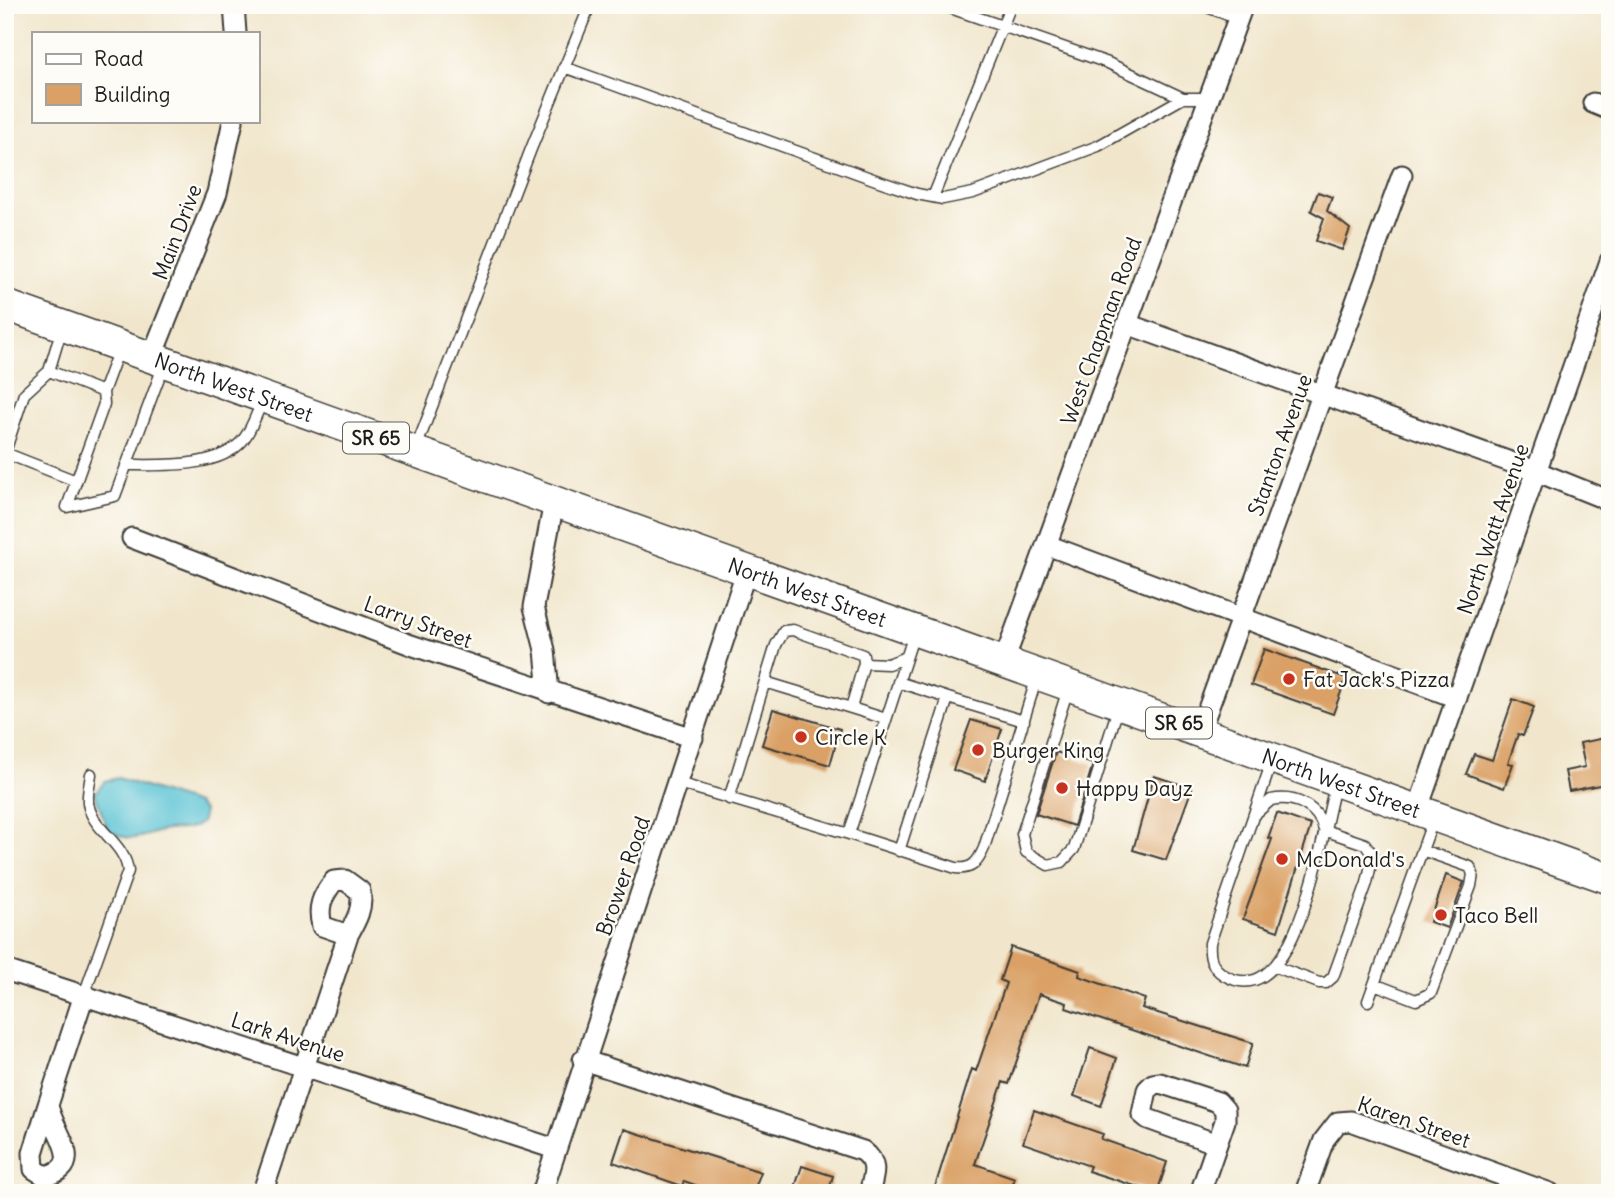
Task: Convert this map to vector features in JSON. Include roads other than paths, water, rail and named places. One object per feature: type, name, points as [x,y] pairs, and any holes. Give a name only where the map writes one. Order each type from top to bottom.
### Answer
[{"type":"main road","name":"North West Street","points":[[5,305],[159,358],[746,572],[911,644],[1004,661],[1610,879]]},
{"type":"street","points":[[234,5],[236,32]]},
{"type":"street","name":"West Chapman Road","points":[[1004,661],[1240,13]]},
{"type":"street","name":"Main Drive","points":[[159,358],[217,193],[233,122]]},
{"type":"street","name":"Stanton Avenue","points":[[1200,731],[1402,175]]},
{"type":"street","name":"North Watt Avenue","points":[[1426,813],[1457,698],[1610,261]]},
{"type":"street","points":[[1127,324],[1322,396],[1538,471],[1610,501]]},
{"type":"street","points":[[549,693],[545,650],[534,607],[554,502]]},
{"type":"street","name":"Larry Street","points":[[132,538],[411,645],[549,693],[693,738]]},
{"type":"street","points":[[1047,545],[1457,698]]},
{"type":"street","name":"Brower Road","points":[[542,1193],[583,1060],[678,783],[746,572]]},
{"type":"street","points":[[264,1188],[348,935]]},
{"type":"street","name":"Lark Avenue","points":[[5,970],[555,1149]]},
{"type":"street","points":[[48,1105],[55,1128],[66,1149],[67,1161],[58,1173],[46,1176],[34,1169],[33,1153],[48,1105],[84,995]]},
{"type":"street","points":[[583,1060],[863,1151],[873,1159],[875,1166],[869,1193]]},
{"type":"street","name":"Karen Street","points":[[1305,1193],[1324,1140],[1338,1122],[1351,1121],[1500,1185],[1550,1193]]},
{"type":"street","points":[[1200,1193],[1217,1144]]},
{"type":"lane","points":[[414,452],[590,5]]},
{"type":"lane","points":[[942,5],[1108,63],[1183,98],[1210,98]]},
{"type":"lane","points":[[933,197],[1011,5]]},
{"type":"lane","points":[[1202,5],[1240,13]]},
{"type":"lane","points":[[565,67],[741,133],[917,194],[933,197],[973,193],[1098,146],[1183,98]]},
{"type":"lane","points":[[63,326],[48,371],[23,394],[5,452],[76,481]]},
{"type":"lane","points":[[120,345],[103,392],[104,404],[67,507],[115,496],[159,358]]},
{"type":"lane","points":[[48,371],[103,392]]},
{"type":"lane","points":[[126,464],[184,464],[231,450],[243,439],[265,397]]},
{"type":"lane","points":[[729,799],[776,645],[784,631],[788,630],[863,655],[864,663],[851,708]]},
{"type":"lane","points":[[864,663],[888,664],[911,644]]},
{"type":"lane","points":[[849,834],[911,644]]},
{"type":"lane","points":[[678,783],[963,869],[975,864],[984,848],[1038,673]]},
{"type":"lane","points":[[765,682],[886,719]]},
{"type":"lane","points":[[898,682],[1024,721]]},
{"type":"lane","points":[[1070,685],[1022,834],[1026,852],[1041,863],[1062,862],[1074,849],[1120,702]]},
{"type":"lane","points":[[900,851],[948,698]]},
{"type":"lane","points":[[1273,758],[1210,943],[1211,962],[1225,976],[1243,981],[1264,977],[1276,967],[1291,941],[1318,859],[1337,781]]},
{"type":"lane","points":[[84,995],[128,871],[127,860],[93,818],[88,802],[91,774]]},
{"type":"lane","points":[[1252,819],[1271,800],[1291,799],[1316,813],[1324,830],[1365,844],[1373,855],[1338,969],[1330,981],[1323,983],[1276,967]]},
{"type":"lane","points":[[1368,1001],[1422,850],[1426,813]]},
{"type":"lane","points":[[1374,984],[1416,1000],[1431,993],[1471,886],[1474,874],[1470,867],[1422,850]]},
{"type":"water","points":[[118,778],[197,804],[204,812],[201,823],[187,829],[162,831],[135,838],[124,837],[108,830],[95,794],[105,781]]},
{"type":"place","name":"Fat Jack's Pizza","points":[[1289,679]]},
{"type":"place","name":"Circle K","points":[[801,737]]},
{"type":"place","name":"Burger King","points":[[978,750]]},
{"type":"place","name":"Happy Dayz","points":[[1062,788]]},
{"type":"place","name":"McDonald's","points":[[1282,859]]},
{"type":"place","name":"Taco Bell","points":[[1441,915]]}]
